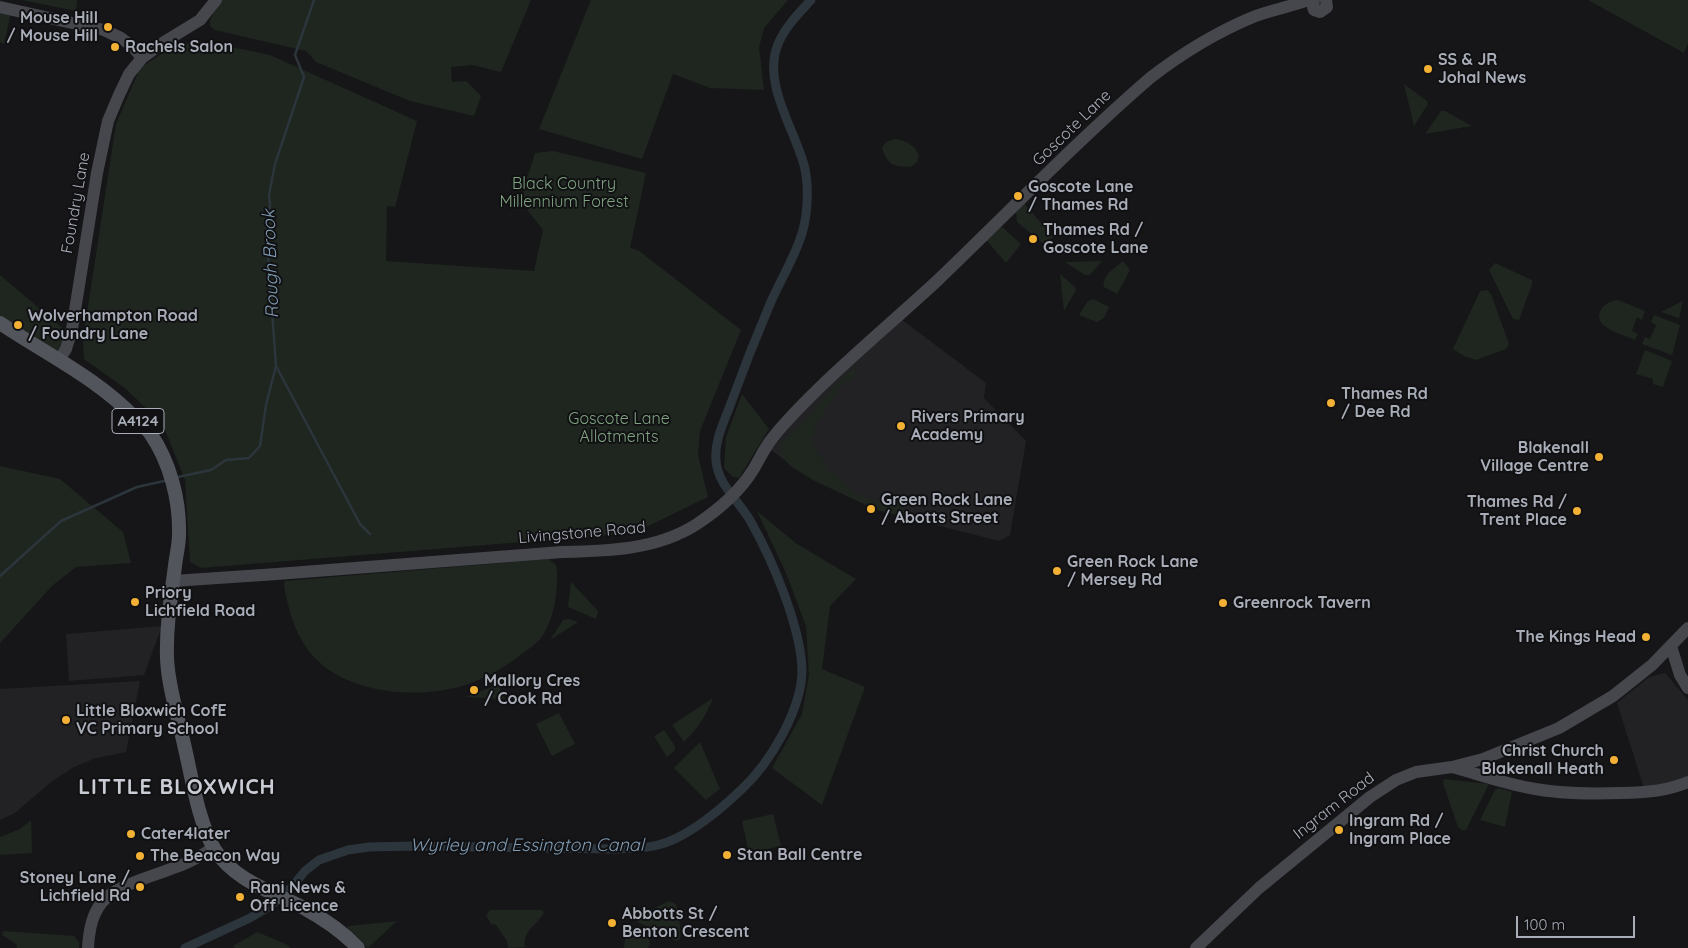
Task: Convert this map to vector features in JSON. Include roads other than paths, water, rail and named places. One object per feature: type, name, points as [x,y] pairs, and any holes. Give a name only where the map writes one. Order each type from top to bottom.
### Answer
[{"type":"main road","name":"A4124","points":[[0,323],[106,391],[150,433],[168,467],[177,503],[179,535],[170,604],[167,658],[171,685],[208,836],[221,858],[240,875],[270,893],[320,918],[343,933],[358,948]]},
{"type":"street","name":"Foundry Lane","points":[[59,360],[66,350],[72,329],[97,173],[108,121],[129,74],[142,58],[200,20],[216,0]]},
{"type":"street","name":"Goscote Lane","points":[[900,315],[1166,65],[1230,28],[1263,14],[1312,3],[1318,12],[1323,11],[1327,7],[1327,1]]},
{"type":"street","points":[[0,7],[104,30],[121,38],[133,47],[142,58]]},
{"type":"street","name":"Livingstone Road","points":[[173,581],[562,552],[600,551],[632,548],[656,543],[696,525],[719,508],[741,485],[770,441],[798,410],[826,381],[900,315]]},
{"type":"street","name":"Ingram Road","points":[[1196,948],[1259,888],[1370,796],[1396,780],[1410,775],[1483,759],[1559,728],[1606,701],[1652,665],[1688,628]]},
{"type":"street","points":[[1671,646],[1680,675],[1688,688]]},
{"type":"street","points":[[1483,759],[1489,777]]},
{"type":"street","points":[[1452,767],[1530,788],[1553,792],[1638,793],[1677,787],[1688,782]]},
{"type":"street","points":[[88,948],[89,932],[95,913],[106,898],[119,889],[191,861],[214,848]]},
{"type":"waterway","name":"Rough Brook","points":[[178,477],[211,470],[226,460],[249,458],[260,446],[266,405],[276,366],[266,227],[270,205],[269,195],[275,164],[304,77],[295,55],[314,0]]},
{"type":"waterway","name":"Wyrley and Essington Canal","points":[[185,948],[250,918],[270,906],[291,888],[305,871],[319,860],[348,850],[369,847],[414,846],[613,849],[658,845],[692,829],[724,805],[753,778],[773,750],[790,718],[801,685],[802,670],[797,634],[784,594],[768,555],[751,522],[725,486],[718,470],[716,454],[720,432],[745,366],[770,304],[800,240],[805,223],[807,206],[806,172],[781,105],[774,74],[774,59],[784,32],[811,0]]},
{"type":"waterway","points":[[276,366],[360,524],[370,534]]},
{"type":"waterway","name":"Rough Brook","points":[[0,576],[61,521],[137,487],[164,481]]},
{"type":"place","name":"Mouse Hill / Mouse Hill","points":[[108,27]]},
{"type":"place","name":"Rachels Salon","points":[[115,47]]},
{"type":"place","name":"SS & JR Johal News","points":[[1428,69]]},
{"type":"place","name":"Goscote Lane / Thames Rd","points":[[1018,196]]},
{"type":"place","name":"Thames Rd / Goscote Lane","points":[[1033,239]]},
{"type":"place","name":"Wolverhampton Road / Foundry Lane","points":[[18,325]]},
{"type":"place","name":"Thames Rd / Dee Rd","points":[[1331,403]]},
{"type":"place","name":"Rivers Primary Academy","points":[[901,426]]},
{"type":"place","name":"Blakenall Village Centre","points":[[1599,457]]},
{"type":"place","name":"Green Rock Lane / Abotts Street","points":[[871,509]]},
{"type":"place","name":"Thames Rd / Trent Place","points":[[1577,511]]},
{"type":"place","name":"Green Rock Lane / Mersey Rd","points":[[1057,571]]},
{"type":"place","name":"Priory Lichfield Road","points":[[135,602]]},
{"type":"place","name":"Greenrock Tavern","points":[[1223,603]]},
{"type":"place","name":"The Kings Head","points":[[1646,637]]},
{"type":"place","name":"Mallory Cres / Cook Rd","points":[[474,690]]},
{"type":"place","name":"Little Bloxwich CofE VC Primary School","points":[[66,720]]},
{"type":"place","name":"Christ Church Blakenall Heath","points":[[1614,760]]},
{"type":"place","name":"Ingram Rd / Ingram Place","points":[[1339,830]]},
{"type":"place","name":"Cater4later","points":[[131,834]]},
{"type":"place","name":"Stan Ball Centre","points":[[727,855]]},
{"type":"place","name":"The Beacon Way","points":[[140,856]]},
{"type":"place","name":"Stoney Lane / Lichfield Rd","points":[[140,887]]},
{"type":"place","name":"Rani News & Off Licence","points":[[240,897]]},
{"type":"place","name":"Abbotts St / Benton Crescent","points":[[612,923]]},
{"type":"district","name":"LITTLE BLOXWICH","points":[[177,788]]},
{"type":"park label","name":"Black Country Millennium Forest","points":[[564,193]]},
{"type":"park label","name":"Goscote Lane Allotments","points":[[619,428]]}]
